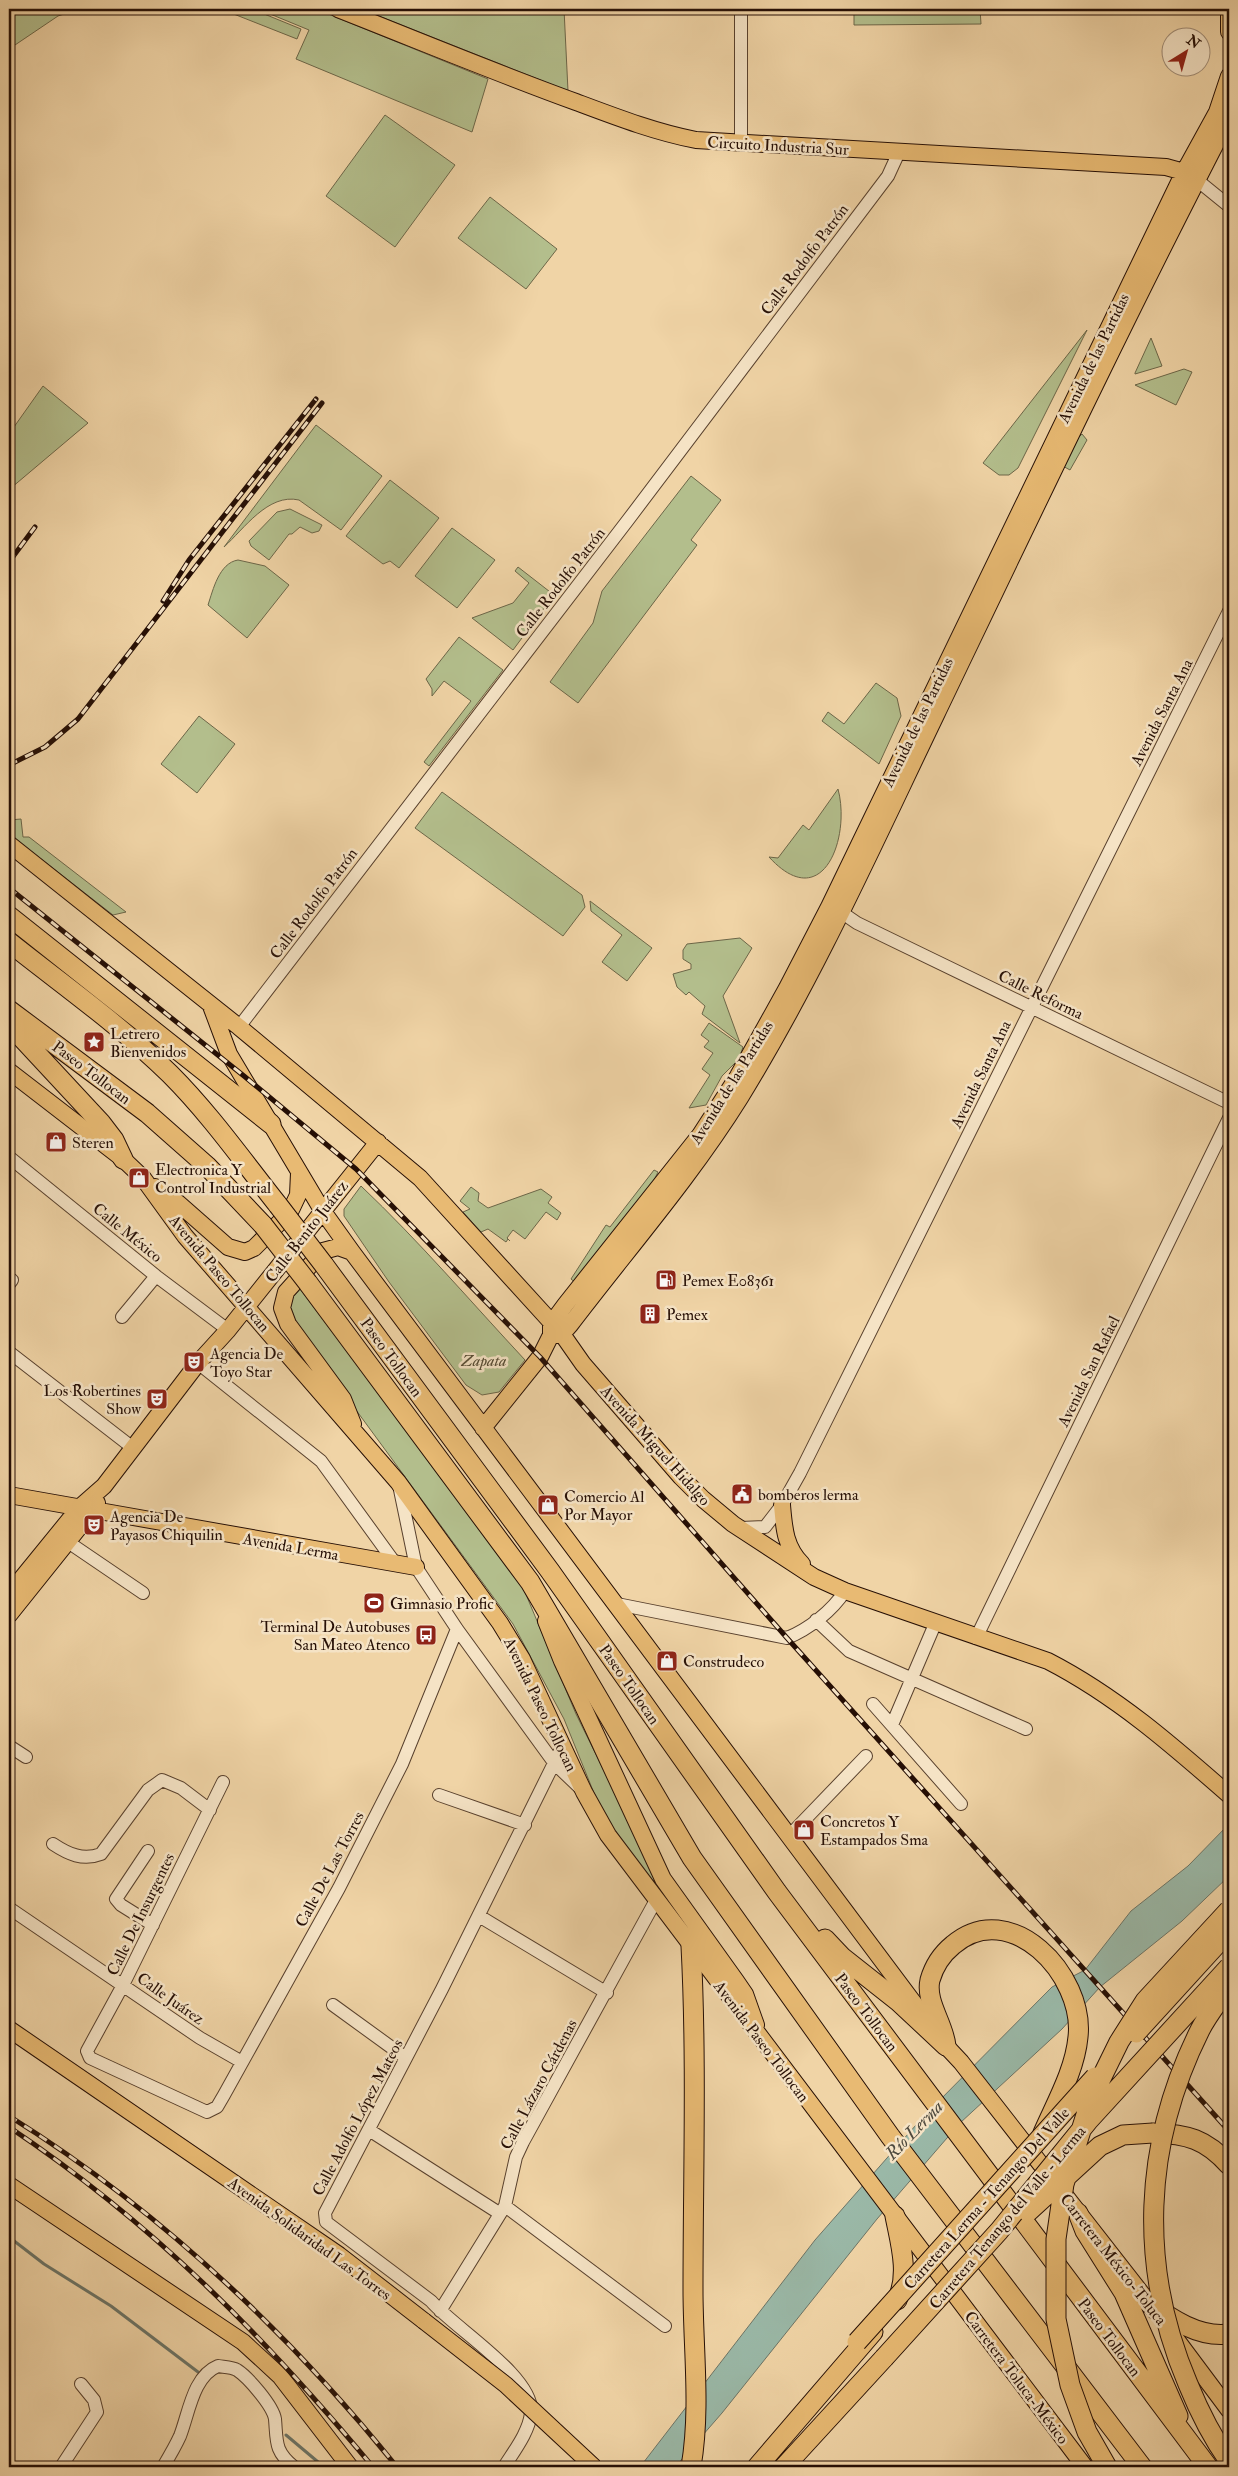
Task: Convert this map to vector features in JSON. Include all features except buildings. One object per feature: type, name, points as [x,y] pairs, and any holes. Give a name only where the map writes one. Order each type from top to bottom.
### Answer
[{"type":"highway","points":[[9,916],[271,1124]]},
{"type":"highway","name":"Paseo Tollocan","points":[[9,942],[135,1042],[170,1074],[200,1107],[278,1205],[550,1571],[777,1892],[1208,2467]]},
{"type":"highway","name":"Paseo Tollocan","points":[[9,1010],[147,1113],[207,1166],[264,1225],[530,1582],[692,1858],[890,2136],[1142,2467]]},
{"type":"highway","points":[[9,1024],[101,1123],[114,1140],[123,1159]]},
{"type":"highway","points":[[777,1892],[842,1957],[899,2002],[946,2046]]},
{"type":"highway","points":[[1107,2467],[1087,2432],[1070,2385],[1056,2320],[1056,2239],[1064,2184],[1091,2099],[1119,2042],[1145,2002],[1229,1910]]},
{"type":"highway","points":[[946,2046],[945,2033],[930,1997],[930,1982],[942,1956],[956,1942],[973,1933],[993,1930],[1020,1938],[1043,1952],[1064,1975],[1075,2001],[1079,2034],[1075,2054],[1041,2136]]},
{"type":"highway","name":"Carretera Lerma - Tenango Del Valle","points":[[746,2467],[1041,2136],[1229,1931]]},
{"type":"highway","points":[[691,1946],[694,2005],[693,2346],[697,2418],[691,2467]]},
{"type":"highway","name":"Carretera Tenango del Valle - Lerma","points":[[784,2467],[999,2231],[1089,2120],[1229,1967]]},
{"type":"highway","points":[[1229,1986],[1201,2028],[1183,2067],[1164,2127],[1155,2175],[1152,2241],[1160,2301],[1174,2352],[1199,2411],[1229,2461]]},
{"type":"highway","points":[[999,2231],[1014,2227],[1056,2184],[1100,2146],[1123,2135],[1153,2133],[1192,2137],[1207,2145],[1229,2164]]},
{"type":"highway","points":[[1078,2212],[1085,2231],[1124,2293],[1188,2440]]},
{"type":"highway","points":[[757,2467],[876,2328],[898,2298],[902,2287],[903,2259],[893,2213]]},
{"type":"highway","points":[[1148,2302],[1179,2323],[1202,2332],[1221,2335],[1229,2334]]},
{"type":"main road","name":"Circuito Industria Sur","points":[[338,9],[546,91],[673,136],[696,140],[741,143],[1166,167],[1191,176]]},
{"type":"main road","points":[[1229,9],[1229,32]]},
{"type":"main road","name":"Avenida de las Partidas","points":[[554,1331],[683,1180],[718,1130],[768,1048],[841,912],[1096,382],[1191,176],[1217,112],[1229,76]]},
{"type":"main road","name":"Avenida de las Partidas","points":[[483,1428],[540,1357],[554,1331],[700,1135],[760,1037],[829,907],[1191,176],[1229,118]]},
{"type":"main road","points":[[9,844],[210,1006],[239,1026],[378,1142]]},
{"type":"main road","points":[[210,1006],[229,1054],[322,1210],[946,2046]]},
{"type":"main road","name":"Avenida Paseo Tollocan","points":[[9,1071],[123,1159],[143,1178],[185,1236],[398,1482],[500,1623],[522,1659],[584,1792],[608,1835],[859,2168]]},
{"type":"main road","name":"Avenida Miguel Hidalgo","points":[[378,1142],[428,1186],[681,1477],[703,1499],[733,1524],[814,1577],[845,1591],[934,1624],[1048,1661],[1078,1677],[1158,1732],[1229,1795]]},
{"type":"main road","name":"Calle Benito Juárez","points":[[9,1594],[86,1509],[198,1363],[228,1330],[378,1142]]},
{"type":"main road","points":[[143,1178],[178,1203],[228,1248],[241,1252],[254,1248],[290,1212],[298,1196],[299,1173]]},
{"type":"main road","points":[[352,1252],[338,1247],[324,1251],[286,1292],[282,1308],[288,1324],[343,1399],[355,1433]]},
{"type":"main road","name":"Avenida Lerma","points":[[9,1495],[416,1567]]},
{"type":"main road","points":[[782,1505],[788,1544],[792,1555],[814,1577]]},
{"type":"main road","name":"Calle Benito Juárez","points":[[9,1615],[68,1542],[86,1509]]},
{"type":"main road","points":[[530,1582],[562,1661],[658,1869],[670,1892],[745,1994],[759,2036]]},
{"type":"main road","name":"Avenida Solidaridad Las Torres","points":[[9,2028],[339,2255],[506,2385],[594,2467]]},
{"type":"main road","name":"Carretera México-Toluca","points":[[946,2046],[961,2062],[1148,2302],[1229,2410]]},
{"type":"main road","name":"Carretera Toluca-México","points":[[859,2168],[1086,2467]]},
{"type":"main road","points":[[9,2186],[243,2342],[280,2376],[350,2467]]},
{"type":"street","points":[[741,9],[741,143]]},
{"type":"street","name":"Calle Rodolfo Patrón","points":[[239,1026],[628,520],[888,176],[899,152]]},
{"type":"street","name":"Circuito Industria Sur","points":[[1191,176],[1229,206]]},
{"type":"street","name":"Avenida Santa Ana","points":[[741,1528],[765,1527],[782,1505],[1229,611]]},
{"type":"street","name":"Calle Reforma","points":[[841,912],[857,923],[1229,1103]]},
{"type":"street","name":"Avenida San Rafael","points":[[976,1638],[1229,1118]]},
{"type":"street","name":"Calle México","points":[[9,1157],[156,1276],[228,1330]]},
{"type":"street","points":[[122,1317],[156,1276]]},
{"type":"street","points":[[9,1352],[133,1448]]},
{"type":"street","points":[[198,1363],[321,1461],[396,1563]]},
{"type":"street","points":[[398,1482],[416,1567],[554,1764],[584,1792]]},
{"type":"street","points":[[68,1542],[144,1594]]},
{"type":"street","points":[[617,1604],[787,1638],[816,1620],[838,1602],[845,1591]]},
{"type":"street","points":[[816,1620],[850,1651],[1026,1729]]},
{"type":"street","points":[[892,1725],[934,1624]]},
{"type":"street","name":"Calle De Las Torres","points":[[207,2112],[217,2107],[339,1888],[402,1764],[457,1628]]},
{"type":"street","points":[[873,1704],[961,1804]]},
{"type":"street","name":"Calle Adolfo López Mateos","points":[[504,2467],[527,2428],[531,2403],[520,2381],[497,2358],[440,2312],[431,2301],[326,2222],[325,2213],[479,1916],[563,1745]]},
{"type":"street","points":[[9,1746],[26,1757]]},
{"type":"street","points":[[790,1835],[866,1756]]},
{"type":"street","points":[[53,1844],[72,1855],[90,1858],[101,1854],[152,1785],[162,1780],[181,1788],[210,1810]]},
{"type":"street","name":"Calle De Insurgentes","points":[[207,2112],[90,2058],[87,2054],[87,2048],[124,1985],[223,1782]]},
{"type":"street","points":[[439,1795],[525,1825]]},
{"type":"street","points":[[148,1851],[116,1899],[121,1905],[153,1925]]},
{"type":"street","name":"Calle Lázaro Cárdenas","points":[[440,2312],[502,2209],[514,2164],[523,2142],[607,1993],[656,1900]]},
{"type":"street","name":"Calle Juárez","points":[[9,1908],[200,2038],[242,2062]]},
{"type":"street","points":[[479,1916],[607,1993]]},
{"type":"street","points":[[333,2005],[406,2058]]},
{"type":"street","points":[[369,2130],[502,2209],[665,2326]]},
{"type":"street","points":[[163,2467],[179,2438],[196,2391],[205,2373],[218,2366],[236,2370],[272,2409],[276,2445],[281,2454],[294,2467]]},
{"type":"street","points":[[61,2467],[97,2412],[94,2400],[81,2384]]},
{"type":"green space","points":[[9,9],[80,9],[58,16],[15,45],[9,45]]},
{"type":"green space","points":[[221,9],[252,9],[301,29],[297,39]]},
{"type":"green space","points":[[258,9],[316,9],[488,79],[472,132],[296,59],[309,30]]},
{"type":"green space","points":[[361,9],[564,9],[568,91]]},
{"type":"green space","points":[[854,9],[980,9],[981,24],[854,25]]},
{"type":"green space","points":[[385,115],[455,165],[395,247],[326,196]]},
{"type":"green space","points":[[490,197],[557,249],[526,289],[458,238]]},
{"type":"green space","points":[[1087,330],[1018,468],[1009,475],[999,475],[983,463]]},
{"type":"green space","points":[[1151,338],[1162,366],[1135,374],[1135,373]]},
{"type":"green space","points":[[1184,369],[1192,372],[1176,405],[1135,385]]},
{"type":"green space","points":[[43,386],[88,423],[11,488],[9,486],[9,434]]},
{"type":"green space","points":[[316,425],[382,476],[341,530],[299,500],[288,499],[277,502],[257,514],[224,547]]},
{"type":"green space","points":[[1082,434],[1087,440],[1070,470],[1061,465],[1072,444]]},
{"type":"green space","points":[[691,476],[721,500],[691,540],[697,545],[578,703],[550,682],[593,623],[602,591]]},
{"type":"green space","points":[[390,480],[439,518],[399,568],[390,561],[383,564],[346,536]]},
{"type":"green space","points":[[290,509],[322,525],[319,531],[312,533],[300,527],[292,534],[289,534],[269,560],[251,546],[249,541],[277,512]]},
{"type":"green space","points":[[452,528],[495,560],[457,608],[415,576]]},
{"type":"green space","points":[[238,560],[265,566],[289,585],[247,638],[208,605],[221,572],[231,562]]},
{"type":"green space","points":[[518,567],[554,595],[513,650],[472,618],[513,603],[529,583],[515,571]]},
{"type":"green space","points":[[459,637],[503,670],[429,766],[424,762],[471,701],[444,681],[432,696],[432,689],[426,679]]},
{"type":"green space","points":[[876,683],[897,698],[901,716],[879,764],[822,721],[828,712],[844,724]]},
{"type":"green space","points":[[199,716],[235,744],[197,793],[161,764]]},
{"type":"green space","points":[[838,789],[841,808],[840,828],[836,847],[829,863],[818,874],[804,878],[788,873],[769,857],[778,858],[803,825],[809,830]]},
{"type":"green space","points":[[442,792],[582,895],[585,907],[563,936],[415,828]]},
{"type":"green space","points":[[21,819],[23,837],[29,837],[126,912],[113,915],[9,834],[9,820]]},
{"type":"green space","points":[[590,901],[652,948],[627,981],[602,962],[622,935],[591,911]]},
{"type":"green space","points":[[740,938],[752,948],[723,996],[740,1043],[702,1014],[705,1006],[689,992],[686,995],[677,987],[673,974],[691,969],[691,964],[683,959],[683,950],[687,944]]},
{"type":"green space","points":[[709,1023],[743,1047],[739,1059],[722,1076],[706,1105],[689,1108],[710,1075],[702,1069],[713,1053],[704,1047],[709,1041],[701,1035]]},
{"type":"green space","points":[[654,1170],[658,1172],[641,1207],[578,1285],[571,1279],[606,1225],[610,1227]]},
{"type":"green space","name":"Zapata","points":[[361,1186],[424,1250],[525,1360],[499,1392],[482,1395],[466,1385],[389,1282],[344,1216],[344,1209]]},
{"type":"green space","points":[[471,1187],[479,1193],[478,1201],[488,1208],[541,1189],[552,1197],[548,1203],[561,1213],[557,1220],[546,1212],[525,1239],[513,1230],[506,1242],[488,1229],[481,1232],[463,1212],[470,1209],[460,1201]]},
{"type":"green space","points":[[300,1289],[522,1585],[576,1714],[650,1864],[660,1893],[607,1825],[564,1719],[513,1624],[290,1320],[289,1301]]},
{"type":"water","name":"Río Lerma","points":[[1229,1824],[1229,1876],[1182,1921],[1100,1987],[1062,2029],[960,2123],[877,2219],[722,2413],[675,2467],[640,2467],[815,2240],[923,2117],[1052,1987],[1085,1970],[1131,1911],[1188,1866]]},
{"type":"waterway","points":[[9,2237],[44,2264],[111,2306],[198,2372]]},
{"type":"waterway","points":[[286,2435],[324,2467]]},
{"type":"railway","points":[[163,601],[189,560],[316,399]]},
{"type":"railway","points":[[9,765],[45,747],[78,719],[322,403]]},
{"type":"railway","points":[[9,562],[35,527]]},
{"type":"railway","points":[[9,888],[244,1076],[356,1169],[540,1357],[787,1638],[1229,2131]]},
{"type":"railway","points":[[9,2116],[64,2152],[117,2191],[218,2275],[311,2368],[397,2467]]},
{"type":"railway","points":[[9,2127],[62,2164],[111,2202],[159,2242],[204,2284],[290,2371],[373,2467]]},
{"type":"place","name":"Letrero Bienvenidos","points":[[94,1042]]},
{"type":"place","name":"Steren","points":[[56,1142]]},
{"type":"place","name":"Electronica Y Control Industrial","points":[[139,1178]]},
{"type":"place","name":"Pemex E08361","points":[[666,1280]]},
{"type":"place","name":"Pemex","points":[[650,1314]]},
{"type":"place","name":"Agencia De Toyo Star","points":[[194,1362]]},
{"type":"place","name":"Los Robertines Show","points":[[157,1399]]},
{"type":"place","name":"bomberos lerma","points":[[742,1494]]},
{"type":"place","name":"Comercio Al Por Mayor","points":[[548,1505]]},
{"type":"place","name":"Agencia De Payasos Chiquilin","points":[[94,1525]]},
{"type":"place","name":"Gimnasio Profic","points":[[374,1603]]},
{"type":"place","name":"Terminal De Autobuses San Mateo Atenco","points":[[426,1635]]},
{"type":"place","name":"Construdeco","points":[[667,1661]]},
{"type":"place","name":"Concretos Y Estampados Sma","points":[[804,1830]]}]
